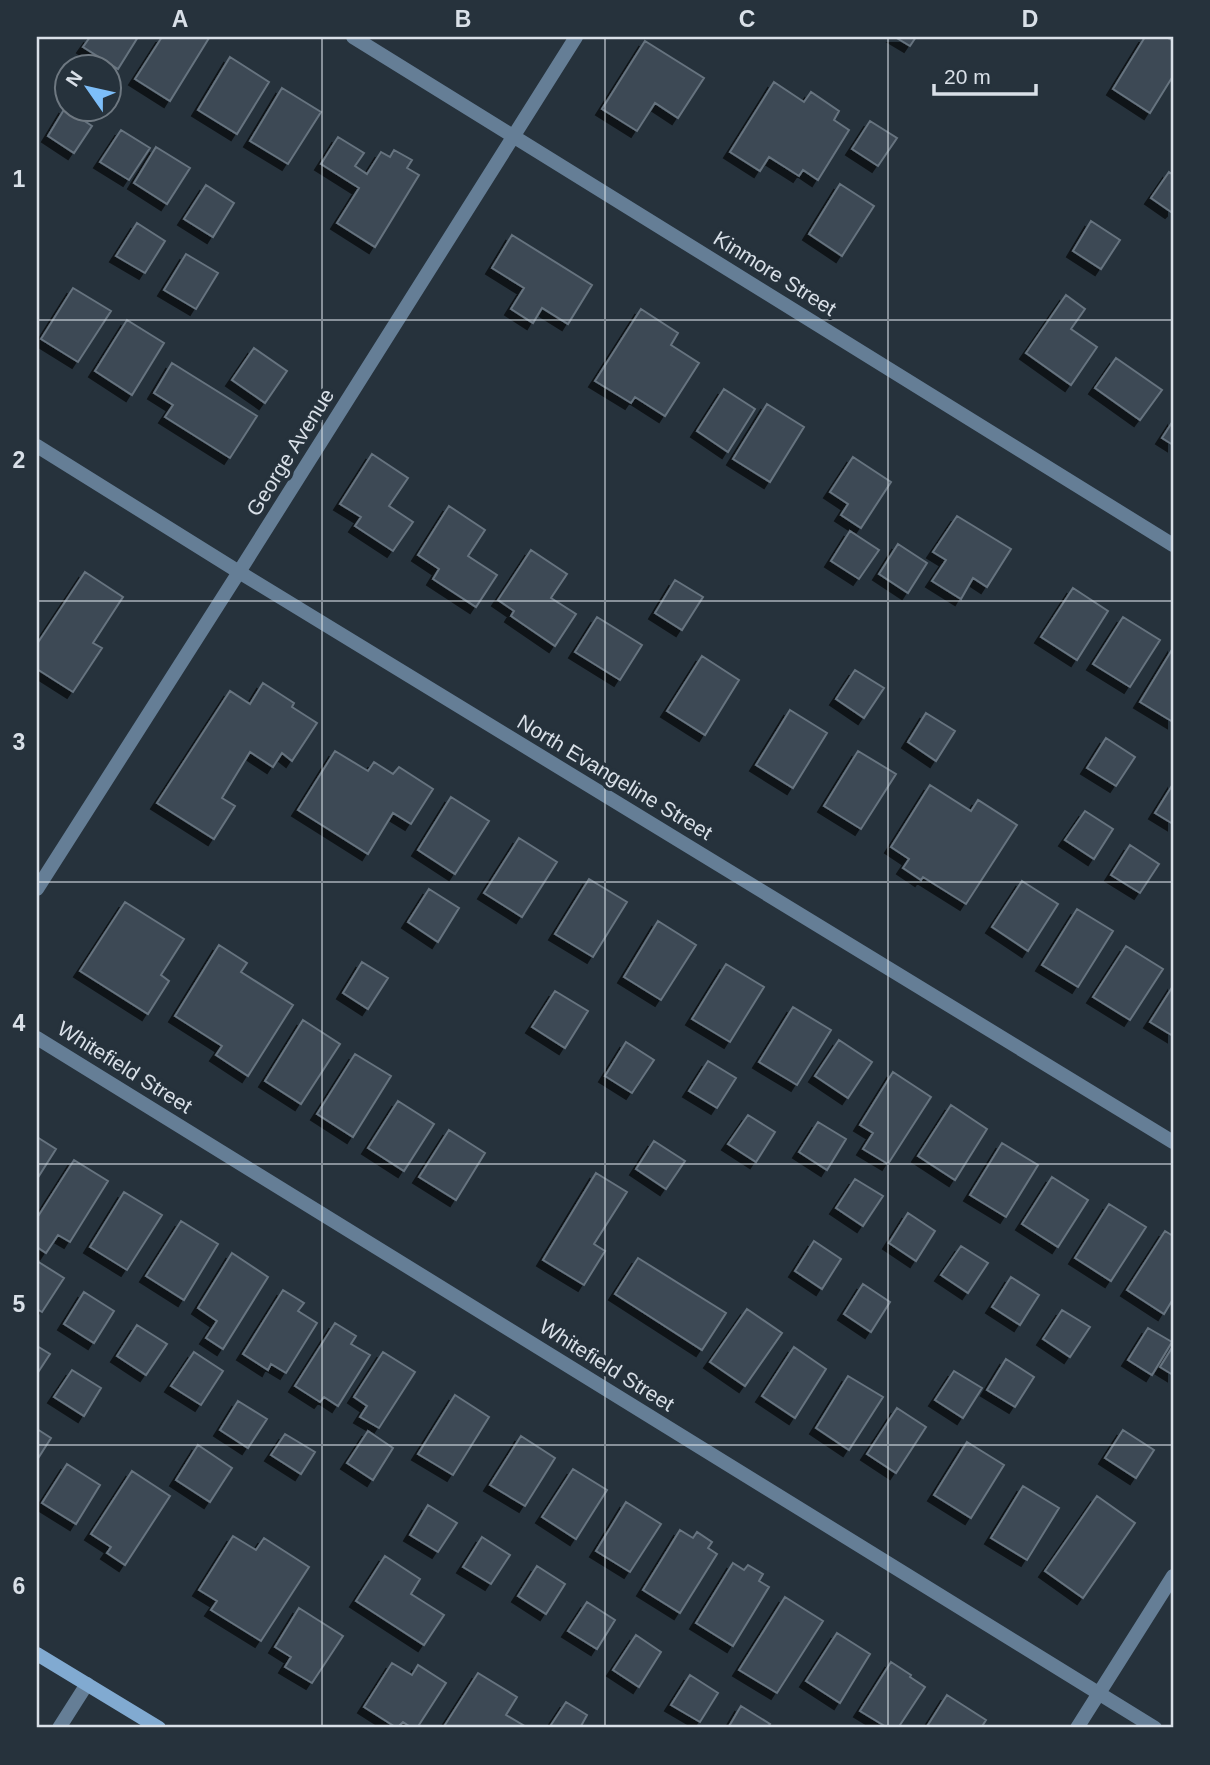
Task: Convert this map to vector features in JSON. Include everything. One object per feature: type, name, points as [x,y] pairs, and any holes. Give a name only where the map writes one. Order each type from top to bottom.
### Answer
[{"type":"main road","points":[[37,1654],[159,1728]]},
{"type":"street","name":"Kinmore Street","points":[[354,37],[1173,545]]},
{"type":"street","name":"George Avenue","points":[[37,889],[576,37]]},
{"type":"street","name":"North Evangeline Street","points":[[37,446],[1173,1142]]},
{"type":"street","name":"Whitefield Street","points":[[37,1038],[1155,1728]]},
{"type":"street","points":[[1077,1728],[1173,1576]]},
{"type":"street","points":[[59,1728],[87,1684]]},
{"type":"building","points":[[90,37],[138,37],[122,63],[122,52],[91,52],[83,47]]},
{"type":"building","points":[[162,37],[209,38],[170,101],[135,79]]},
{"type":"building","points":[[895,37],[916,37],[910,46]]},
{"type":"building","points":[[1145,37],[1166,37],[1173,41],[1173,76],[1150,113],[1113,89]]},
{"type":"building","points":[[645,41],[704,78],[678,118],[655,103],[637,131],[602,109]]},
{"type":"building","points":[[230,57],[269,82],[237,134],[198,110]]},
{"type":"building","points":[[774,82],[804,102],[811,92],[839,111],[834,120],[849,130],[818,180],[803,170],[799,176],[769,157],[760,171],[730,152]]},
{"type":"building","points":[[282,88],[321,112],[288,164],[250,141]]},
{"type":"building","points":[[870,121],[897,138],[878,166],[852,149]]},
{"type":"building","points":[[56,122],[86,122],[92,126],[74,153],[48,136]]},
{"type":"building","points":[[121,130],[150,148],[129,180],[100,162]]},
{"type":"building","points":[[338,137],[364,153],[355,166],[367,174],[381,152],[390,157],[394,150],[412,160],[407,168],[419,175],[375,247],[337,223],[359,188],[321,164]]},
{"type":"building","points":[[156,147],[190,168],[167,204],[134,183]]},
{"type":"building","points":[[1169,172],[1173,175],[1171,212],[1151,198]]},
{"type":"building","points":[[840,184],[874,206],[842,256],[809,234]]},
{"type":"building","points":[[206,185],[234,203],[213,237],[184,219]]},
{"type":"building","points":[[1091,221],[1120,240],[1101,269],[1073,251]]},
{"type":"building","points":[[137,223],[165,241],[145,273],[116,256]]},
{"type":"building","points":[[512,235],[592,285],[568,324],[542,308],[533,323],[511,309],[524,288],[492,268]]},
{"type":"building","points":[[186,254],[218,273],[196,309],[164,290]]},
{"type":"building","points":[[73,288],[111,311],[78,362],[41,339]]},
{"type":"building","points":[[1066,295],[1085,309],[1071,329],[1097,347],[1071,385],[1026,353]]},
{"type":"building","points":[[641,309],[678,333],[671,345],[699,363],[665,416],[635,397],[631,403],[595,381]]},
{"type":"building","points":[[127,320],[164,343],[132,395],[95,371]]},
{"type":"building","points":[[254,348],[287,371],[265,403],[232,380]]},
{"type":"building","points":[[1116,358],[1162,390],[1140,420],[1095,388]]},
{"type":"building","points":[[172,363],[257,416],[230,458],[165,417],[173,405],[154,393]]},
{"type":"building","points":[[724,389],[755,409],[728,452],[697,431]]},
{"type":"building","points":[[767,404],[804,427],[770,482],[733,459]]},
{"type":"building","points":[[1173,421],[1173,445],[1162,438]]},
{"type":"building","points":[[372,454],[408,478],[389,506],[413,522],[393,551],[355,526],[361,517],[340,504]]},
{"type":"building","points":[[853,457],[891,482],[861,528],[841,515],[848,504],[830,492]]},
{"type":"building","points":[[449,506],[485,530],[468,556],[497,575],[476,607],[433,579],[439,569],[418,555]]},
{"type":"building","points":[[957,516],[1011,549],[987,587],[973,578],[961,599],[932,581],[946,560],[933,552]]},
{"type":"building","points":[[850,531],[879,550],[859,579],[831,561]]},
{"type":"building","points":[[898,544],[927,563],[908,593],[879,574]]},
{"type":"building","points":[[531,550],[567,574],[551,598],[576,614],[555,646],[511,616],[514,611],[498,600]]},
{"type":"building","points":[[85,572],[123,597],[93,643],[102,648],[73,692],[37,669],[37,644]]},
{"type":"building","points":[[675,580],[703,597],[682,630],[655,613]]},
{"type":"building","points":[[1073,588],[1108,611],[1077,660],[1041,637]]},
{"type":"building","points":[[597,617],[642,645],[620,680],[575,652]]},
{"type":"building","points":[[1123,617],[1160,640],[1130,687],[1093,664]]},
{"type":"building","points":[[1173,648],[1173,722],[1140,702]]},
{"type":"building","points":[[702,656],[739,680],[705,735],[667,711]]},
{"type":"building","points":[[855,670],[884,688],[864,718],[836,699]]},
{"type":"building","points":[[263,683],[294,703],[292,707],[317,723],[292,761],[282,753],[273,767],[250,752],[222,798],[235,806],[214,839],[157,803],[230,691],[250,704]]},
{"type":"building","points":[[790,710],[827,733],[793,788],[756,765]]},
{"type":"building","points":[[926,713],[955,731],[936,761],[908,742]]},
{"type":"building","points":[[1106,738],[1135,757],[1116,786],[1087,768]]},
{"type":"building","points":[[335,751],[368,771],[374,762],[393,774],[399,767],[433,789],[411,824],[393,813],[368,854],[298,810]]},
{"type":"building","points":[[858,751],[896,774],[861,829],[824,806]]},
{"type":"building","points":[[1173,784],[1173,824],[1155,813]]},
{"type":"building","points":[[930,785],[971,811],[978,800],[1017,825],[966,904],[923,877],[921,880],[903,868],[909,859],[891,847]]},
{"type":"building","points":[[451,797],[489,821],[455,874],[418,850]]},
{"type":"building","points":[[1085,811],[1113,829],[1094,859],[1065,840]]},
{"type":"building","points":[[519,838],[557,862],[522,917],[484,893]]},
{"type":"building","points":[[1130,845],[1159,864],[1140,893],[1111,875]]},
{"type":"building","points":[[589,879],[627,902],[593,957],[555,934]]},
{"type":"building","points":[[1022,881],[1058,904],[1028,951],[992,927]]},
{"type":"building","points":[[429,889],[459,908],[438,942],[408,922]]},
{"type":"building","points":[[125,902],[184,939],[161,975],[169,981],[148,1014],[80,971]]},
{"type":"building","points":[[1077,909],[1113,931],[1078,987],[1042,965]]},
{"type":"building","points":[[658,921],[696,945],[661,1000],[624,977]]},
{"type":"building","points":[[219,945],[247,963],[241,972],[293,1005],[248,1076],[216,1055],[222,1046],[175,1016]]},
{"type":"building","points":[[1126,946],[1163,969],[1130,1020],[1093,997]]},
{"type":"building","points":[[362,962],[388,978],[368,1009],[343,993]]},
{"type":"building","points":[[726,964],[764,987],[730,1042],[692,1019]]},
{"type":"building","points":[[1173,986],[1173,1036],[1150,1022]]},
{"type":"building","points":[[555,991],[588,1011],[565,1048],[532,1027]]},
{"type":"building","points":[[793,1007],[831,1030],[797,1085],[759,1062]]},
{"type":"building","points":[[303,1020],[340,1044],[301,1104],[265,1081]]},
{"type":"building","points":[[839,1040],[872,1062],[848,1098],[815,1076]]},
{"type":"building","points":[[626,1042],[654,1060],[632,1093],[605,1076]]},
{"type":"building","points":[[355,1054],[391,1076],[353,1137],[317,1114]]},
{"type":"building","points":[[708,1061],[736,1078],[717,1108],[689,1091]]},
{"type":"building","points":[[893,1072],[931,1097],[888,1164],[863,1149],[873,1133],[860,1125]]},
{"type":"building","points":[[398,1101],[434,1124],[404,1171],[368,1148]]},
{"type":"building","points":[[951,1105],[987,1129],[955,1180],[918,1156]]},
{"type":"building","points":[[748,1115],[775,1132],[756,1162],[728,1144]]},
{"type":"building","points":[[818,1122],[846,1139],[827,1170],[799,1152]]},
{"type":"building","points":[[449,1130],[485,1153],[456,1200],[419,1177]]},
{"type":"building","points":[[37,1137],[56,1149],[37,1179]]},
{"type":"building","points":[[654,1141],[685,1161],[666,1189],[636,1169]]},
{"type":"building","points":[[1002,1143],[1038,1165],[1006,1217],[970,1195]]},
{"type":"building","points":[[74,1160],[108,1181],[70,1242],[58,1235],[46,1253],[37,1247],[37,1218]]},
{"type":"building","points":[[596,1173],[627,1192],[594,1244],[605,1251],[584,1285],[543,1260]]},
{"type":"building","points":[[1052,1177],[1088,1200],[1058,1247],[1022,1224]]},
{"type":"building","points":[[855,1179],[883,1196],[863,1226],[836,1208]]},
{"type":"building","points":[[124,1192],[162,1215],[127,1270],[90,1247]]},
{"type":"building","points":[[1109,1204],[1146,1227],[1111,1281],[1075,1258]]},
{"type":"building","points":[[908,1213],[935,1231],[916,1261],[889,1243]]},
{"type":"building","points":[[181,1221],[218,1244],[184,1300],[146,1276]]},
{"type":"building","points":[[1165,1231],[1173,1236],[1173,1299],[1164,1314],[1127,1290]]},
{"type":"building","points":[[814,1241],[841,1259],[822,1289],[795,1271]]},
{"type":"building","points":[[961,1246],[988,1263],[968,1293],[941,1275]]},
{"type":"building","points":[[232,1253],[268,1277],[223,1349],[206,1338],[217,1321],[198,1308]]},
{"type":"building","points":[[638,1258],[726,1313],[702,1350],[615,1294]]},
{"type":"building","points":[[37,1261],[64,1278],[42,1312],[37,1309]]},
{"type":"building","points":[[1011,1277],[1039,1295],[1020,1325],[992,1307]]},
{"type":"building","points":[[863,1284],[890,1302],[871,1332],[844,1314]]},
{"type":"building","points":[[283,1290],[304,1303],[298,1311],[317,1323],[286,1373],[271,1364],[268,1370],[243,1354]]},
{"type":"building","points":[[84,1292],[114,1311],[94,1343],[64,1324]]},
{"type":"building","points":[[747,1309],[782,1333],[745,1386],[710,1362]]},
{"type":"building","points":[[1062,1310],[1090,1327],[1070,1357],[1043,1339]]},
{"type":"building","points":[[335,1323],[356,1336],[351,1344],[370,1355],[338,1406],[324,1397],[320,1402],[295,1386]]},
{"type":"building","points":[[137,1325],[167,1344],[146,1375],[117,1356]]},
{"type":"building","points":[[1148,1328],[1172,1342],[1152,1375],[1128,1360]]},
{"type":"building","points":[[37,1346],[50,1354],[37,1374]]},
{"type":"building","points":[[1173,1346],[1173,1375],[1160,1367]]},
{"type":"building","points":[[794,1347],[826,1369],[795,1418],[762,1396]]},
{"type":"building","points":[[194,1352],[223,1371],[201,1405],[171,1386]]},
{"type":"building","points":[[383,1352],[415,1372],[379,1428],[360,1417],[367,1406],[354,1397]]},
{"type":"building","points":[[1006,1359],[1034,1377],[1015,1407],[987,1390]]},
{"type":"building","points":[[72,1370],[101,1388],[84,1416],[54,1397]]},
{"type":"building","points":[[954,1371],[982,1388],[963,1418],[935,1400]]},
{"type":"building","points":[[848,1376],[883,1397],[849,1450],[816,1428]]},
{"type":"building","points":[[455,1395],[489,1417],[453,1475],[418,1454]]},
{"type":"building","points":[[238,1401],[267,1419],[248,1448],[220,1430]]},
{"type":"building","points":[[897,1408],[926,1427],[896,1473],[867,1454]]},
{"type":"building","points":[[37,1429],[51,1438],[37,1460]]},
{"type":"building","points":[[1123,1430],[1154,1450],[1136,1478],[1105,1458]]},
{"type":"building","points":[[368,1431],[393,1448],[373,1480],[347,1463]]},
{"type":"building","points":[[285,1434],[315,1452],[301,1474],[271,1455]]},
{"type":"building","points":[[521,1436],[555,1458],[525,1506],[490,1485]]},
{"type":"building","points":[[967,1442],[1004,1465],[971,1518],[934,1495]]},
{"type":"building","points":[[198,1445],[232,1468],[210,1502],[176,1480]]},
{"type":"building","points":[[67,1464],[100,1485],[76,1524],[42,1503]]},
{"type":"building","points":[[573,1469],[607,1490],[576,1539],[542,1517]]},
{"type":"building","points":[[132,1471],[170,1496],[125,1565],[107,1553],[111,1547],[91,1534]]},
{"type":"building","points":[[1023,1486],[1059,1508],[1027,1560],[991,1538]]},
{"type":"building","points":[[1097,1496],[1135,1523],[1083,1598],[1045,1571]]},
{"type":"building","points":[[626,1502],[661,1524],[630,1572],[596,1551]]},
{"type":"building","points":[[428,1505],[457,1523],[438,1552],[410,1535]]},
{"type":"building","points":[[680,1530],[693,1538],[697,1532],[712,1542],[708,1548],[717,1554],[680,1613],[643,1590]]},
{"type":"building","points":[[233,1536],[256,1550],[264,1538],[309,1567],[261,1641],[211,1610],[217,1601],[199,1590]]},
{"type":"building","points":[[482,1537],[510,1555],[491,1584],[463,1567]]},
{"type":"building","points":[[385,1556],[420,1579],[411,1594],[444,1615],[424,1645],[356,1601]]},
{"type":"building","points":[[733,1563],[744,1570],[748,1565],[763,1574],[759,1581],[769,1587],[733,1646],[696,1623]]},
{"type":"building","points":[[537,1566],[565,1584],[546,1614],[518,1596]]},
{"type":"building","points":[[785,1597],[823,1621],[777,1693],[739,1670]]},
{"type":"building","points":[[587,1602],[615,1620],[597,1649],[568,1631]]},
{"type":"building","points":[[299,1608],[343,1636],[312,1683],[285,1667],[291,1657],[275,1647]]},
{"type":"building","points":[[837,1633],[870,1654],[840,1703],[806,1681]]},
{"type":"building","points":[[636,1635],[661,1652],[639,1687],[613,1670]]},
{"type":"building","points":[[891,1662],[925,1687],[898,1728],[888,1728],[860,1711]]},
{"type":"building","points":[[392,1663],[412,1675],[418,1665],[446,1683],[417,1728],[403,1722],[397,1728],[364,1707]]},
{"type":"building","points":[[478,1673],[517,1697],[506,1715],[528,1728],[443,1728]]},
{"type":"building","points":[[690,1675],[718,1693],[700,1722],[671,1705]]},
{"type":"building","points":[[947,1695],[986,1720],[981,1728],[926,1728]]},
{"type":"building","points":[[566,1702],[587,1715],[580,1728],[549,1728]]},
{"type":"building","points":[[741,1706],[770,1724],[767,1728],[728,1728]]}]
